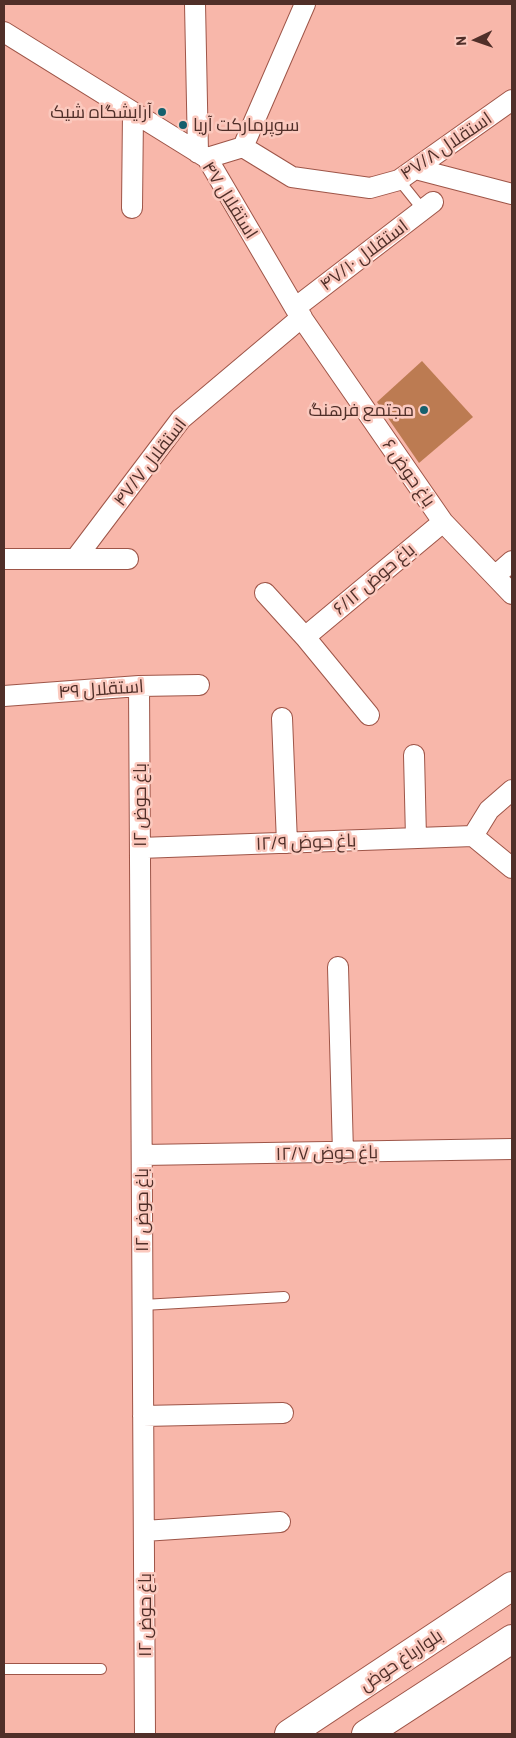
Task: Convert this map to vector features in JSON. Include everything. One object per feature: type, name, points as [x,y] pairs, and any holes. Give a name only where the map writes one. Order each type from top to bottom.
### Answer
[{"type":"main road","name":"بلوارباغ حوض","points":[[289,1734],[512,1586]]},
{"type":"main road","points":[[366,1734],[512,1639]]},
{"type":"street","points":[[195,4],[203,155],[243,147],[305,4]]},
{"type":"street","name":"۴۷ استقلال","points":[[4,32],[203,155],[299,312]]},
{"type":"street","name":"۴۷/۸ استقلال","points":[[243,147],[292,177],[370,188],[408,174],[512,100]]},
{"type":"street","points":[[132,208],[133,113]]},
{"type":"street","points":[[408,174],[512,194]]},
{"type":"street","name":"۴۷/۱۰ استقلال","points":[[299,312],[428,206]]},
{"type":"street","name":"۶ باغ حوض","points":[[299,312],[443,522],[512,594]]},
{"type":"street","name":"۴۷/۷ استقلال","points":[[76,558],[181,419],[299,312]]},
{"type":"street","name":"۶/۱۲ باغ حوض","points":[[305,637],[443,522]]},
{"type":"street","points":[[4,559],[128,558]]},
{"type":"street","points":[[495,576],[512,561]]},
{"type":"street","points":[[265,593],[305,637],[369,715]]},
{"type":"street","name":"۴۹ استقلال","points":[[4,696],[139,686],[199,685]]},
{"type":"street","name":"۱۲ باغ حوض","points":[[139,686],[146,1734]]},
{"type":"street","points":[[282,718],[286,843]]},
{"type":"street","points":[[414,755],[416,838]]},
{"type":"street","points":[[512,790],[489,810],[473,836],[512,868]]},
{"type":"street","name":"۱۲/۹ باغ حوض","points":[[140,848],[473,836]]},
{"type":"street","points":[[338,967],[343,1153]]},
{"type":"street","name":"۱۲/۷ باغ حوض","points":[[142,1155],[512,1150]]},
{"type":"street","points":[[143,1416],[283,1413]]},
{"type":"street","points":[[144,1531],[280,1522]]},
{"type":"lane","points":[[408,174],[428,206]]},
{"type":"lane","points":[[143,1305],[284,1298]]},
{"type":"lane","points":[[4,1670],[101,1669]]},
{"type":"building","name":"مجتمع فرهنگ","points":[[422,361],[473,417],[419,463],[377,402]]},
{"type":"place","name":"آرایشگاه شیک","points":[[162,112]]},
{"type":"place","name":"سوپرمارکت آریا","points":[[183,125]]},
{"type":"place","name":"مجتمع فرهنگ","points":[[424,410]]}]
